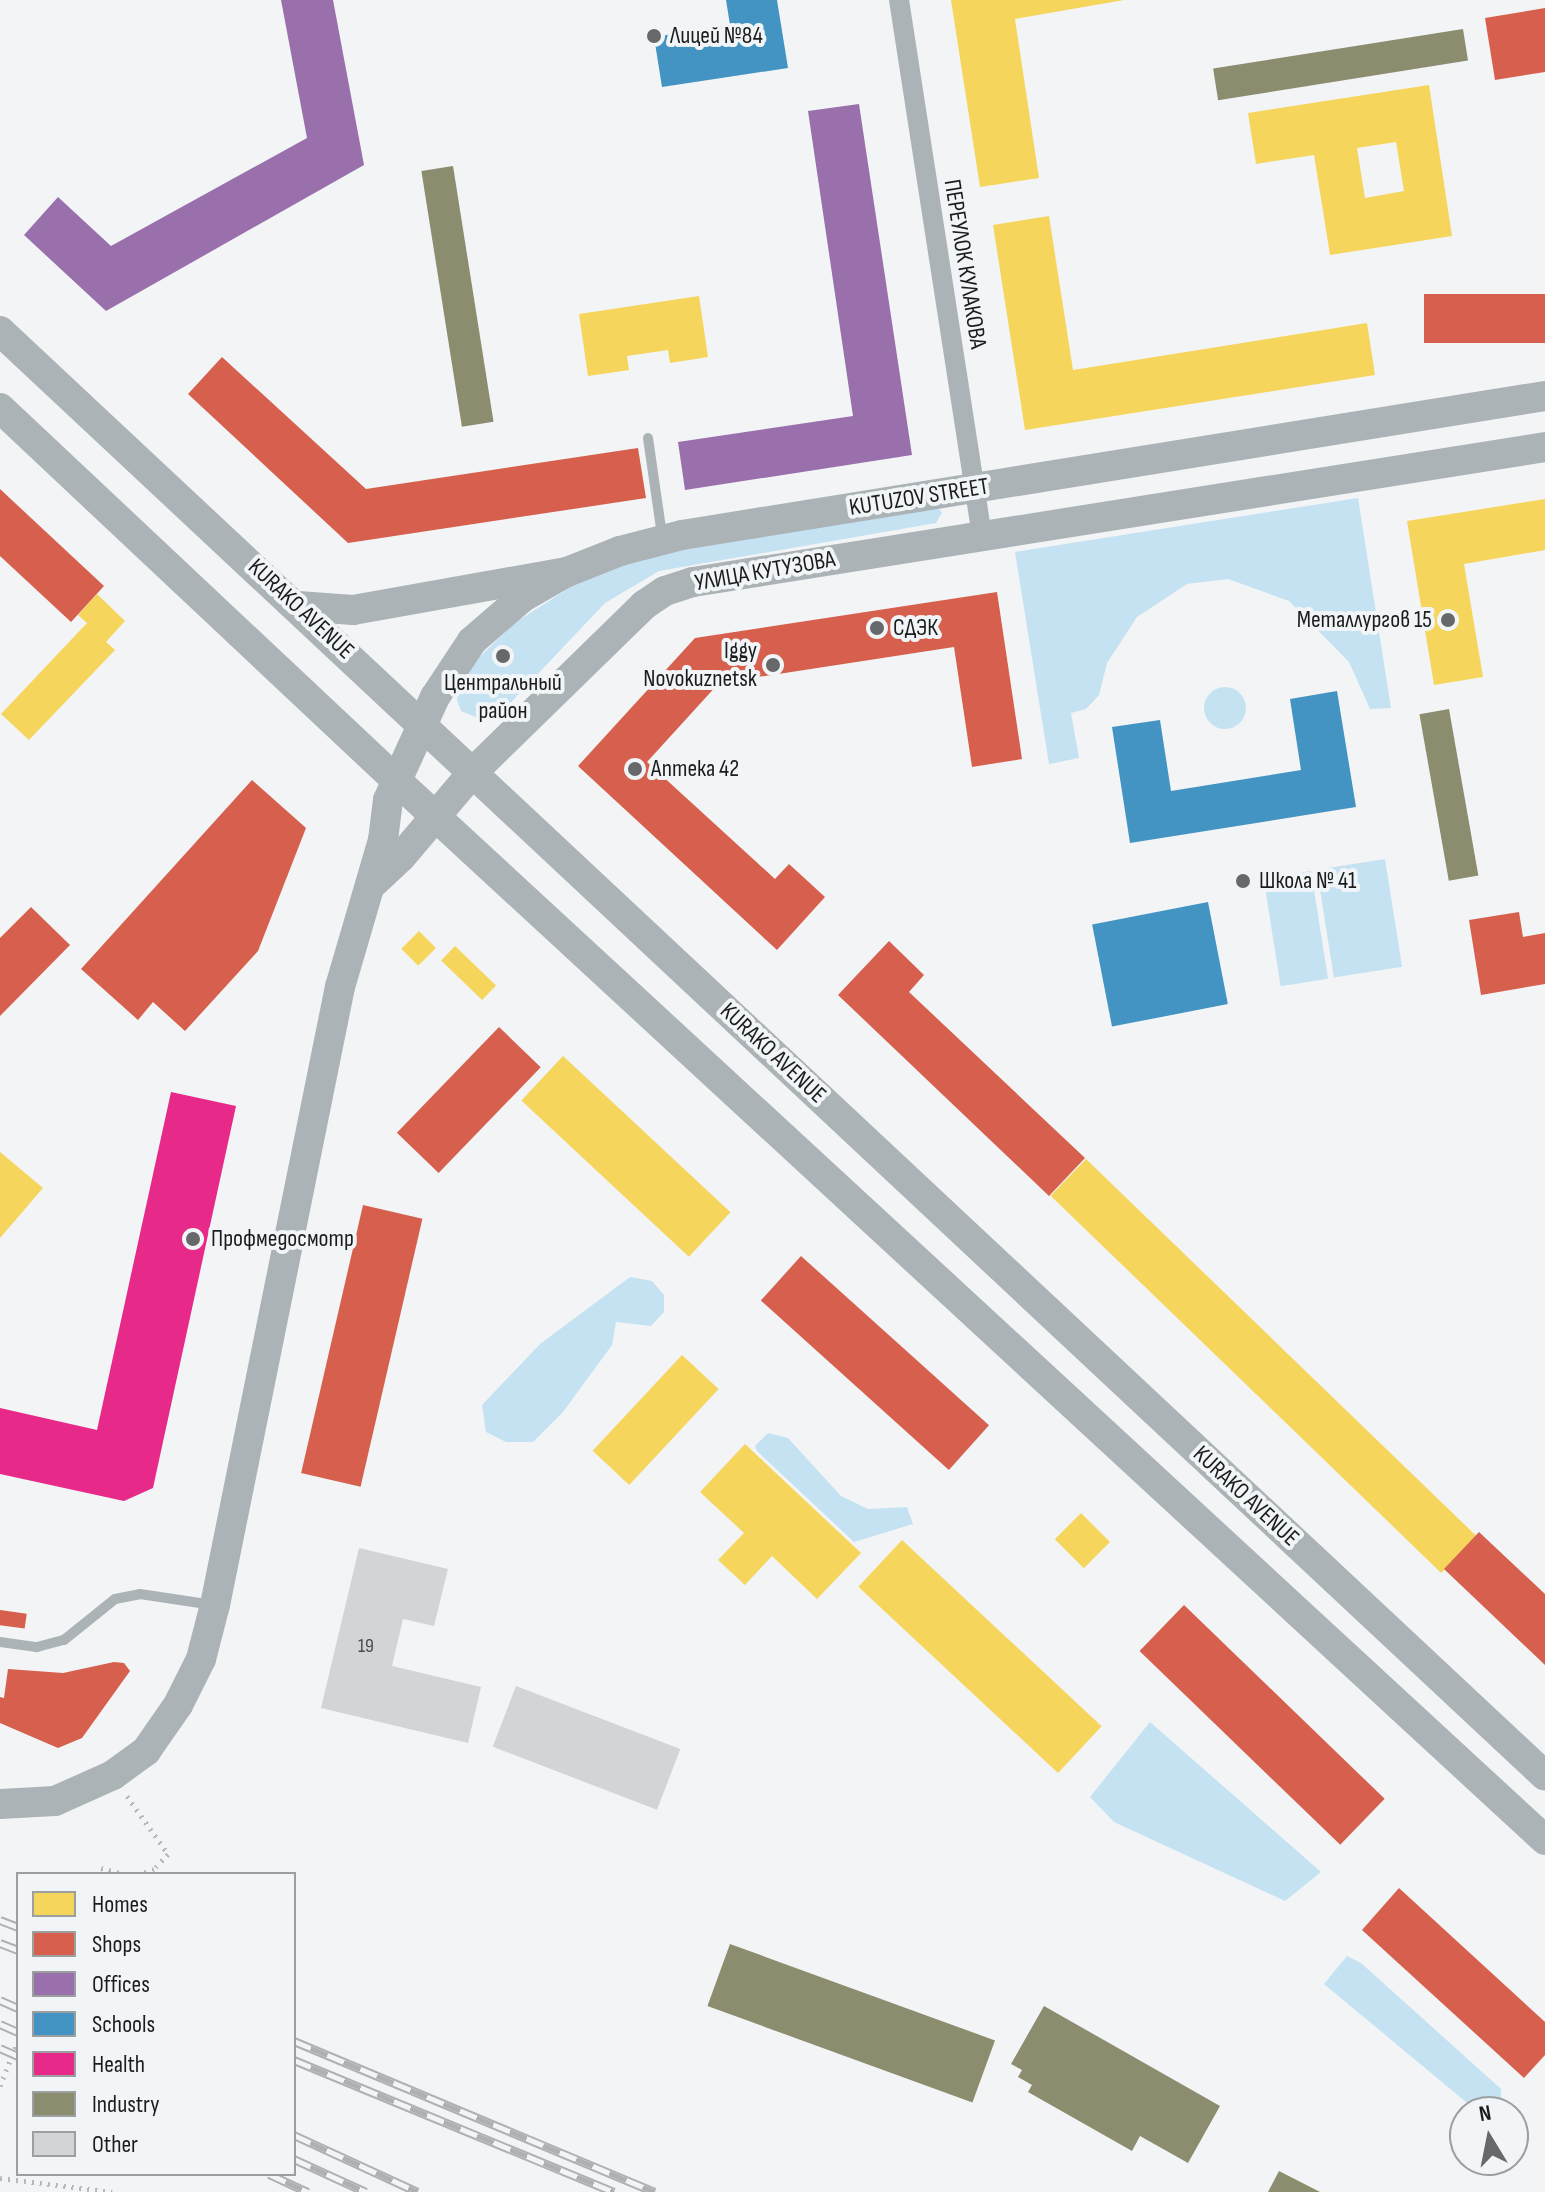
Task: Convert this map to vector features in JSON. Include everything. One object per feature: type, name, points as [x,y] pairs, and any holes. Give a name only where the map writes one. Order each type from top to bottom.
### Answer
[{"type":"main road","name":"KURAKO AVENUE","points":[[0,331],[298,606],[1545,1776]]},
{"type":"main road","name":"KUTUZOV STREET","points":[[298,606],[353,610],[567,572],[620,551],[663,540],[1545,396]]},
{"type":"main road","name":"KURAKO AVENUE","points":[[0,408],[397,781],[1545,1840]]},
{"type":"main road","name":"KUTUZOV STREET","points":[[982,536],[1545,447]]},
{"type":"main road","name":"УЛИЦА КУТУЗОВА","points":[[370,886],[401,857],[434,814],[474,771],[644,605],[665,591],[693,582],[982,536]]},
{"type":"main road","points":[[0,1804],[55,1801],[113,1775],[146,1751],[178,1705],[201,1659],[215,1605],[340,987],[356,922],[370,886],[388,800],[425,726],[435,697],[472,641],[523,597],[567,572]]},
{"type":"street","name":"ПЕРЕУЛОК КУЛАКОВА","points":[[899,0],[982,536]]},
{"type":"lane","points":[[648,438],[663,540]]},
{"type":"lane","points":[[0,1642],[37,1647],[64,1640],[115,1599],[140,1594],[215,1605]]},
{"type":"path","points":[[113,1775],[168,1854],[154,1869],[146,1872]]},
{"type":"path","points":[[0,2086],[16,2046]]},
{"type":"path","points":[[0,2178],[112,2192]]},
{"type":"shaded area","points":[[1358,498],[1391,708],[1370,709],[1349,662],[1289,601],[1228,579],[1187,584],[1137,617],[1107,663],[1099,695],[1086,709],[1071,713],[1079,758],[1049,764],[1015,552]]},
{"type":"shaded area","points":[[938,507],[942,513],[936,523],[659,571],[605,603],[501,713],[483,720],[461,711],[457,700],[458,685],[475,661],[516,622],[585,578],[633,558]]},
{"type":"shaded area","points":[[1225,687],[1240,693],[1246,708],[1240,723],[1225,729],[1210,723],[1204,708],[1210,693]]},
{"type":"shaded area","points":[[1385,859],[1402,967],[1334,977],[1317,870]]},
{"type":"shaded area","points":[[1311,871],[1328,979],[1281,986],[1264,879]]},
{"type":"shaded area","points":[[630,1277],[652,1281],[664,1295],[664,1312],[651,1326],[616,1322],[612,1345],[563,1412],[533,1442],[506,1442],[486,1432],[482,1405],[540,1344]]},
{"type":"shaded area","points":[[768,1433],[788,1438],[841,1496],[868,1509],[907,1507],[913,1524],[854,1542],[757,1451],[755,1446]]},
{"type":"shaded area","points":[[1150,1722],[1321,1872],[1285,1901],[1114,1822],[1090,1797]]},
{"type":"shaded area","points":[[1347,1956],[1361,1963],[1501,2089],[1501,2096],[1459,2096],[1324,1984]]},
{"type":"building: Homes","points":[[951,0],[1124,0],[1015,19],[1039,178],[980,187]]},
{"type":"building: Homes","points":[[1429,85],[1452,236],[1330,255],[1314,155],[1256,164],[1248,113]],"holes":[[[1396,142],[1404,191],[1365,198],[1357,148]]]},
{"type":"building: Homes","points":[[1049,216],[1073,370],[1367,323],[1375,375],[1025,430],[993,225]]},
{"type":"building: Homes","points":[[699,296],[708,357],[670,363],[668,350],[627,356],[629,370],[588,376],[579,314]]},
{"type":"building: Homes","name":"Металлургов 15","points":[[1545,499],[1545,550],[1464,564],[1483,677],[1434,685],[1407,521]]},
{"type":"building: Homes","points":[[97,594],[125,621],[106,642],[115,650],[29,740],[1,714],[87,623],[78,615]]},
{"type":"building: Homes","points":[[419,931],[436,948],[418,966],[401,949]]},
{"type":"building: Homes","points":[[455,946],[496,986],[482,1000],[441,960]]},
{"type":"building: Homes","points":[[563,1056],[730,1212],[689,1257],[521,1101]]},
{"type":"building: Homes","points":[[0,1152],[43,1188],[0,1238]]},
{"type":"building: Homes","points":[[1086,1159],[1477,1536],[1441,1573],[1051,1196]]},
{"type":"building: Homes","points":[[682,1355],[719,1389],[629,1485],[593,1451]]},
{"type":"building: Homes","points":[[745,1444],[861,1553],[817,1599],[772,1556],[745,1585],[718,1560],[744,1533],[700,1492]]},
{"type":"building: Homes","points":[[1081,1513],[1110,1542],[1084,1568],[1055,1539]]},
{"type":"building: Homes","points":[[902,1540],[1102,1726],[1058,1773],[858,1587]]},
{"type":"building: Shops","points":[[1545,8],[1545,72],[1495,80],[1485,18]]},
{"type":"building: Shops","points":[[1424,294],[1545,294],[1545,343],[1424,343]]},
{"type":"building: Shops","points":[[222,357],[366,489],[638,448],[646,498],[348,543],[188,394]]},
{"type":"building: Shops","points":[[0,489],[104,586],[71,622],[0,556]]},
{"type":"building: Shops","points":[[997,592],[1022,759],[972,767],[954,647],[719,683],[647,762],[775,879],[789,864],[825,897],[777,950],[578,766],[695,638]]},
{"type":"building: Shops","points":[[252,780],[306,828],[258,951],[185,1031],[153,1002],[138,1020],[81,969]]},
{"type":"building: Shops","points":[[31,907],[70,945],[0,1016],[0,938]]},
{"type":"building: Shops","points":[[1519,912],[1523,937],[1545,933],[1545,984],[1481,995],[1469,920]]},
{"type":"building: Shops","points":[[889,941],[924,975],[909,992],[1085,1158],[1049,1196],[838,995]]},
{"type":"building: Shops","points":[[499,1027],[541,1067],[439,1173],[397,1133]]},
{"type":"building: Shops","points":[[363,1205],[422,1219],[361,1487],[301,1473]]},
{"type":"building: Shops","points":[[801,1256],[989,1425],[949,1470],[761,1301]]},
{"type":"building: Shops","points":[[1479,1532],[1545,1594],[1545,1665],[1444,1569]]},
{"type":"building: Shops","points":[[1184,1605],[1385,1799],[1340,1845],[1140,1651]]},
{"type":"building: Shops","points":[[0,1610],[27,1614],[25,1629],[0,1625]]},
{"type":"building: Shops","points":[[114,1662],[124,1663],[130,1671],[82,1738],[58,1748],[0,1723],[0,1697],[4,1698],[8,1669],[63,1673]]},
{"type":"building: Shops","points":[[1399,1888],[1545,2022],[1545,2055],[1524,2078],[1362,1930]]},
{"type":"building: Offices","points":[[281,0],[333,0],[364,165],[106,311],[24,235],[58,197],[111,246],[307,138]]},
{"type":"building: Offices","points":[[859,104],[912,455],[685,490],[678,442],[853,416],[808,111]]},
{"type":"building: Schools","name":"Лицей №84","points":[[726,0],[777,0],[788,68],[662,87],[654,37],[730,25]]},
{"type":"building: Schools","points":[[1337,691],[1356,807],[1130,843],[1112,727],[1160,720],[1171,791],[1301,770],[1290,699]]},
{"type":"building: Schools","points":[[1208,902],[1228,1004],[1112,1027],[1092,925]]},
{"type":"building: Health","points":[[171,1092],[236,1106],[153,1488],[124,1501],[0,1474],[0,1408],[97,1430]]},
{"type":"building: Industry","points":[[1463,29],[1468,61],[1218,100],[1213,69]]},
{"type":"building: Industry","points":[[453,166],[494,422],[462,427],[421,171]]},
{"type":"building: Industry","points":[[1449,709],[1478,875],[1449,881],[1419,714]]},
{"type":"building: Industry","points":[[730,1944],[995,2040],[972,2102],[707,2006]]},
{"type":"building: Industry","points":[[1044,2006],[1220,2106],[1188,2163],[1140,2136],[1132,2151],[1028,2092],[1032,2085],[1018,2077],[1022,2070],[1011,2064]]},
{"type":"building: Industry","points":[[1279,2171],[1320,2192],[1268,2192]]},
{"type":"building: Other","points":[[359,1548],[448,1569],[434,1626],[403,1619],[392,1666],[481,1687],[468,1743],[321,1708]]},
{"type":"building: Other","points":[[516,1686],[680,1749],[657,1810],[493,1747]]},
{"type":"railway","points":[[0,1920],[16,1926]]},
{"type":"railway","points":[[0,1943],[16,1949]]},
{"type":"railway","points":[[0,2000],[16,2007]]},
{"type":"railway","points":[[0,2024],[16,2031]]},
{"type":"railway","points":[[296,2042],[655,2192]]},
{"type":"railway","points":[[0,2048],[16,2055]]},
{"type":"railway","points":[[296,2061],[614,2192]]},
{"type":"railway","points":[[296,2136],[418,2192]]},
{"type":"railway","points":[[296,2160],[366,2192]]},
{"type":"railway","points":[[273,2176],[308,2192]]},
{"type":"place","name":"Лицей №84","points":[[654,36]]},
{"type":"place","name":"Металлургов 15","points":[[1448,620]]},
{"type":"place","name":"СДЭК","points":[[877,628]]},
{"type":"place","name":"Центральный район","points":[[503,656]]},
{"type":"place","name":"Iggy Novokuznetsk","points":[[773,665]]},
{"type":"place","name":"Аптека 42","points":[[635,769]]},
{"type":"place","name":"Школа № 41","points":[[1243,881]]},
{"type":"place","name":"Профмедосмотр","points":[[193,1239]]}]
